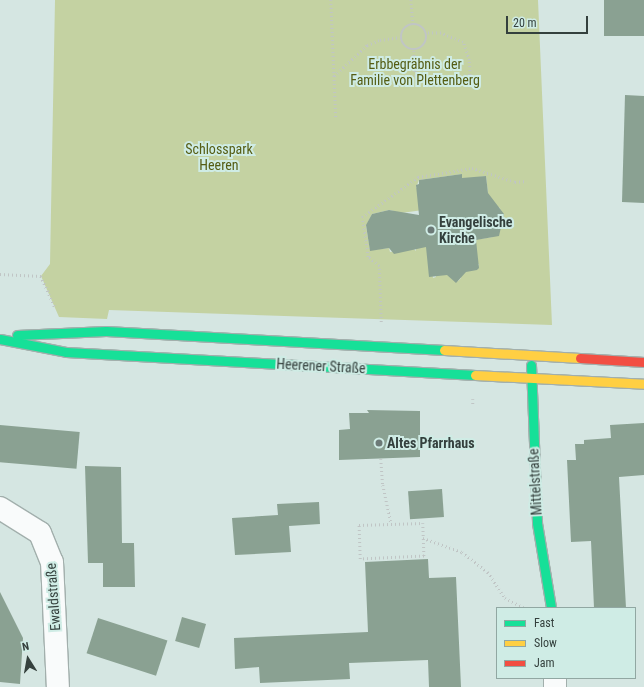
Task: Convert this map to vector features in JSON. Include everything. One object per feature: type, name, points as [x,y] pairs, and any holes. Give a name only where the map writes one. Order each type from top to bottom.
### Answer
[{"type":"main road","name":"Heerener Straße","points":[[0,338],[68,331],[106,331],[644,362]]},
{"type":"main road","name":"Heerener Straße","points":[[0,338],[66,352],[644,384]]},
{"type":"main road","name":"Mittelstraße","points":[[531,355],[537,523],[551,607]]},
{"type":"street","name":"Ewaldstraße","points":[[0,508],[40,533],[52,562],[58,687]]},
{"type":"path","points":[[331,0],[336,118]]},
{"type":"path","points":[[411,0],[413,24]]},
{"type":"path","points":[[413,24],[422,27],[427,33],[425,45],[414,51]]},
{"type":"path","points":[[413,24],[404,30],[401,37],[404,45],[414,51]]},
{"type":"path","points":[[414,51],[416,80],[470,75],[469,60],[463,42],[442,33],[427,33]]},
{"type":"path","points":[[334,77],[367,45],[380,40],[401,37]]},
{"type":"path","points":[[382,346],[379,266],[368,257],[362,217],[418,177],[472,168],[515,182],[526,181]]},
{"type":"path","points":[[381,459],[382,485],[391,524]]},
{"type":"path","points":[[422,523],[424,556],[360,559],[359,526],[391,524],[422,523]]},
{"type":"path","points":[[423,538],[462,552],[488,572],[505,598],[524,607]]},
{"type":"green space","name":"Schlosspark Heeren","points":[[55,0],[538,0],[552,325],[109,310],[107,319],[59,317],[41,276],[50,264]],"holes":[[[462,174],[462,178],[466,179],[486,176],[489,202],[500,208],[502,226],[498,225],[493,237],[473,240],[476,264],[479,264],[477,270],[461,270],[461,278],[458,281],[452,279],[450,272],[436,274],[436,277],[433,278],[428,246],[416,248],[416,251],[413,248],[390,252],[389,248],[370,250],[366,226],[372,214],[389,210],[394,211],[394,214],[423,210],[419,188],[416,188],[419,180]]]},
{"type":"building","points":[[604,0],[644,0],[644,36],[604,36]]},
{"type":"building","points":[[625,95],[644,96],[644,203],[622,202]]},
{"type":"building","name":"Evangelische Kirche","points":[[462,174],[462,178],[486,176],[488,193],[504,214],[499,236],[476,240],[479,268],[477,270],[466,272],[456,283],[447,275],[429,277],[426,247],[394,254],[389,248],[370,251],[366,225],[372,214],[389,210],[419,215],[416,185],[419,184],[419,180]]},
{"type":"building","name":"Altes Pfarrhaus","points":[[367,410],[420,411],[420,457],[339,460],[339,430],[350,429],[349,413],[369,413]]},
{"type":"building","points":[[644,423],[644,475],[619,477],[626,607],[594,607],[591,541],[571,542],[567,460],[576,460],[575,444],[584,444],[584,440],[611,438],[610,425]]},
{"type":"building","points":[[0,425],[80,432],[76,469],[0,462]]},
{"type":"building","points":[[85,466],[121,467],[122,543],[134,543],[135,587],[103,587],[103,563],[88,563]]},
{"type":"building","points":[[442,489],[444,517],[410,519],[408,491]]},
{"type":"building","points":[[319,502],[320,524],[289,526],[291,552],[235,555],[232,518],[278,515],[277,504]]},
{"type":"building","points":[[428,559],[429,578],[456,577],[461,687],[429,687],[428,660],[349,663],[350,679],[260,683],[259,667],[235,669],[234,638],[368,632],[365,562]]},
{"type":"building","points":[[0,592],[23,638],[20,684],[0,682]]},
{"type":"building","points":[[182,617],[206,624],[199,648],[175,641]]},
{"type":"building","points":[[98,618],[167,641],[156,676],[87,653]]},
{"type":"traffic: fast","points":[[17,335],[106,331],[444,350]]},
{"type":"traffic: fast","points":[[0,339],[66,352],[475,375]]},
{"type":"traffic: fast","points":[[531,365],[537,523],[551,607]]},
{"type":"traffic: slow","points":[[444,350],[580,358]]},
{"type":"traffic: slow","points":[[475,375],[644,384]]},
{"type":"traffic: jam","points":[[580,358],[644,362]]},
{"type":"place","name":"Evangelische Kirche","points":[[431,230]]},
{"type":"place","name":"Altes Pfarrhaus","points":[[379,443]]},
{"type":"park label","name":"Erbbegräbnis der Familie von Plettenberg","points":[[415,72]]}]
